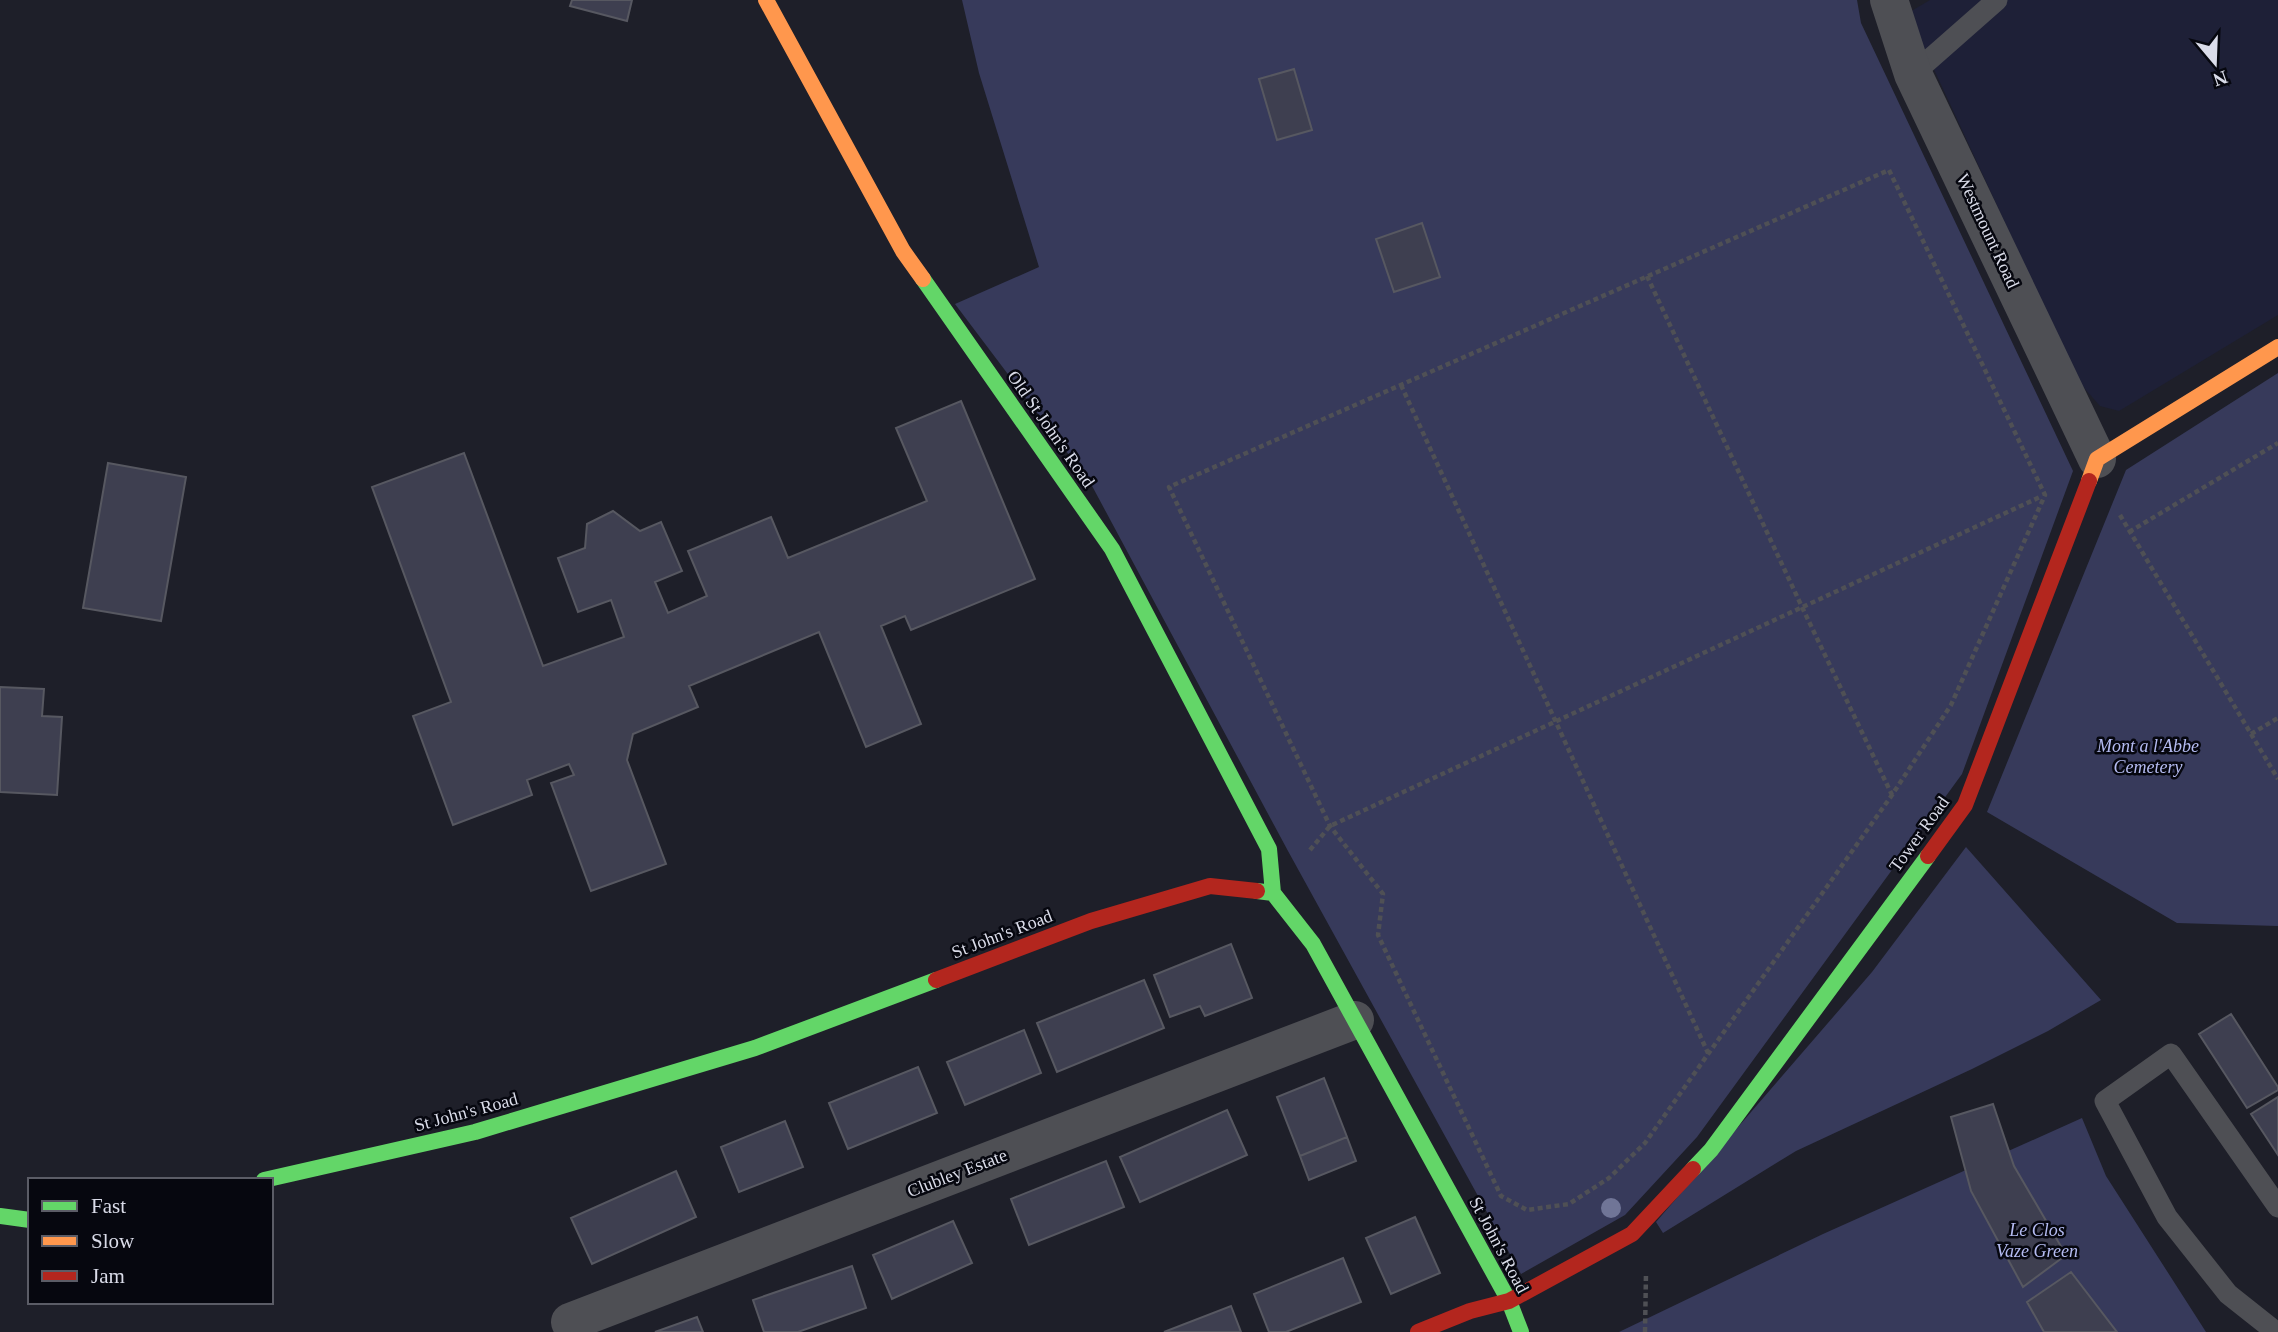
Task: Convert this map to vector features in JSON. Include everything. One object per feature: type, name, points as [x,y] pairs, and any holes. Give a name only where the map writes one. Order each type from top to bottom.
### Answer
[{"type":"street","name":"Old St John's Road","points":[[766,0],[903,251],[1112,549],[1269,849],[1273,893]]},
{"type":"street","name":"Westmount Road","points":[[1889,0],[1913,74],[2097,459]]},
{"type":"street","points":[[2097,459],[2278,347]]},
{"type":"street","name":"Tower Road","points":[[1509,1301],[1632,1234],[1711,1150],[1965,804],[2097,459]]},
{"type":"street","name":"St John's Road","points":[[273,1178],[475,1132],[755,1048],[1091,921],[1210,886],[1273,893],[1313,944],[1509,1301],[1521,1332]]},
{"type":"street","name":"Clubley Estate","points":[[575,1332],[570,1322],[1354,1020]]},
{"type":"street","points":[[0,1216],[28,1220]]},
{"type":"street","points":[[1418,1332],[1470,1311],[1509,1301]]},
{"type":"lane","points":[[1913,74],[1997,0]]},
{"type":"lane","points":[[2276,1332],[2228,1294],[2167,1217],[2105,1101],[2171,1054],[2278,1207]]},
{"type":"path","points":[[1889,170],[2045,495],[1951,705],[1892,796],[1645,1143],[1609,1178],[1569,1204],[1527,1210],[1501,1196],[1378,935],[1383,894],[1330,826],[1169,486],[1647,276],[1889,170]]},
{"type":"path","points":[[1647,276],[1892,796]]},
{"type":"path","points":[[1401,385],[1708,1053]]},
{"type":"path","points":[[2278,443],[2129,532],[2278,779]]},
{"type":"path","points":[[1273,893],[1330,826],[2045,495],[2082,499]]},
{"type":"path","points":[[2251,734],[2278,718]]},
{"type":"path","points":[[1632,1234],[1646,1263],[1646,1332]]},
{"type":"shaded area","points":[[1930,0],[2278,0],[2278,315],[2119,411],[2100,406],[2078,381],[1908,13]]},
{"type":"green space","points":[[962,0],[1857,0],[1861,23],[2073,471],[1962,774],[1697,1137],[1625,1215],[1521,1274],[1288,851],[1091,484],[955,304],[1039,267],[979,73]]},
{"type":"green space","name":"Mont a l'Abbe Cemetery","points":[[2278,373],[2278,926],[2177,923],[1987,812],[2126,470]]},
{"type":"green space","points":[[1966,847],[2101,1000],[2048,1031],[1972,1069],[1796,1151],[1663,1233],[1656,1222],[1872,972]]},
{"type":"green space","name":"Le Clos Vaze Green","points":[[2082,1118],[2106,1176],[2206,1332],[1619,1332],[1823,1234]]},
{"type":"building","points":[[572,0],[632,0],[627,21],[570,6]]},
{"type":"building","points":[[1294,69],[1312,130],[1277,140],[1259,79]]},
{"type":"building","points":[[1422,223],[1440,277],[1394,292],[1376,239]]},
{"type":"building","points":[[961,401],[1035,579],[911,630],[905,616],[881,626],[921,724],[866,747],[819,632],[689,686],[698,707],[633,734],[627,760],[666,864],[591,891],[551,783],[574,775],[569,764],[527,780],[532,795],[453,825],[413,716],[451,702],[372,487],[464,453],[543,666],[624,637],[611,600],[578,612],[558,558],[585,548],[587,524],[613,511],[640,531],[661,522],[682,571],[655,582],[668,613],[707,596],[688,551],[771,517],[788,558],[927,501],[896,428]]},
{"type":"building","points":[[108,463],[186,477],[161,621],[83,608]]},
{"type":"building","points":[[0,687],[44,689],[42,716],[62,717],[57,795],[0,792]]},
{"type":"building","points":[[1231,944],[1252,998],[1205,1016],[1200,1006],[1170,1017],[1154,975]]},
{"type":"building","points":[[1144,980],[1164,1028],[1057,1072],[1037,1023]]},
{"type":"building","points":[[2231,1014],[2278,1087],[2278,1090],[2247,1108],[2199,1034]]},
{"type":"building","points":[[1024,1030],[1041,1073],[965,1105],[947,1062]]},
{"type":"building","points":[[918,1067],[937,1113],[848,1149],[829,1103]]},
{"type":"building","points":[[1324,1078],[1347,1137],[1300,1156],[1277,1097]]},
{"type":"building","points":[[2278,1097],[2278,1155],[2251,1114]]},
{"type":"building","points":[[1993,1104],[2014,1166],[2066,1255],[2023,1287],[1971,1191],[1951,1117]]},
{"type":"building","points":[[1227,1110],[1247,1155],[1140,1202],[1120,1157]]},
{"type":"building","points":[[785,1121],[803,1167],[739,1192],[721,1147]]},
{"type":"building","points":[[1347,1137],[1356,1161],[1309,1180],[1300,1156]]},
{"type":"building","points":[[1106,1161],[1124,1207],[1029,1245],[1011,1199]]},
{"type":"building","points":[[676,1171],[696,1217],[592,1264],[571,1218]]},
{"type":"building","points":[[1415,1217],[1440,1273],[1391,1294],[1366,1238]]},
{"type":"building","points":[[953,1221],[972,1263],[892,1299],[873,1255]]},
{"type":"building","points":[[1343,1258],[1361,1302],[1286,1332],[1269,1332],[1254,1294]]},
{"type":"building","points":[[852,1266],[866,1308],[798,1332],[764,1332],[753,1300]]},
{"type":"building","points":[[2071,1272],[2117,1332],[2044,1332],[2027,1302]]},
{"type":"building","points":[[1231,1306],[1241,1332],[1164,1332]]},
{"type":"building","points":[[697,1317],[703,1332],[655,1332]]},
{"type":"traffic: fast","points":[[923,279],[1112,549],[1269,849],[1273,893]]},
{"type":"traffic: fast","points":[[1693,1169],[1711,1150],[1928,856]]},
{"type":"traffic: fast","points":[[1257,891],[1273,893],[1313,944],[1509,1301],[1521,1332]]},
{"type":"traffic: fast","points":[[273,1178],[475,1132],[755,1048],[936,980]]},
{"type":"traffic: fast","points":[[0,1216],[28,1220]]},
{"type":"traffic: slow","points":[[766,0],[903,251],[923,279]]},
{"type":"traffic: slow","points":[[2089,481],[2097,459],[2278,347]]},
{"type":"traffic: jam","points":[[1928,856],[1965,805],[2089,481]]},
{"type":"traffic: jam","points":[[936,980],[1091,921],[1210,886],[1257,891]]},
{"type":"traffic: jam","points":[[1418,1332],[1470,1311],[1509,1301],[1632,1234],[1693,1169]]}]
